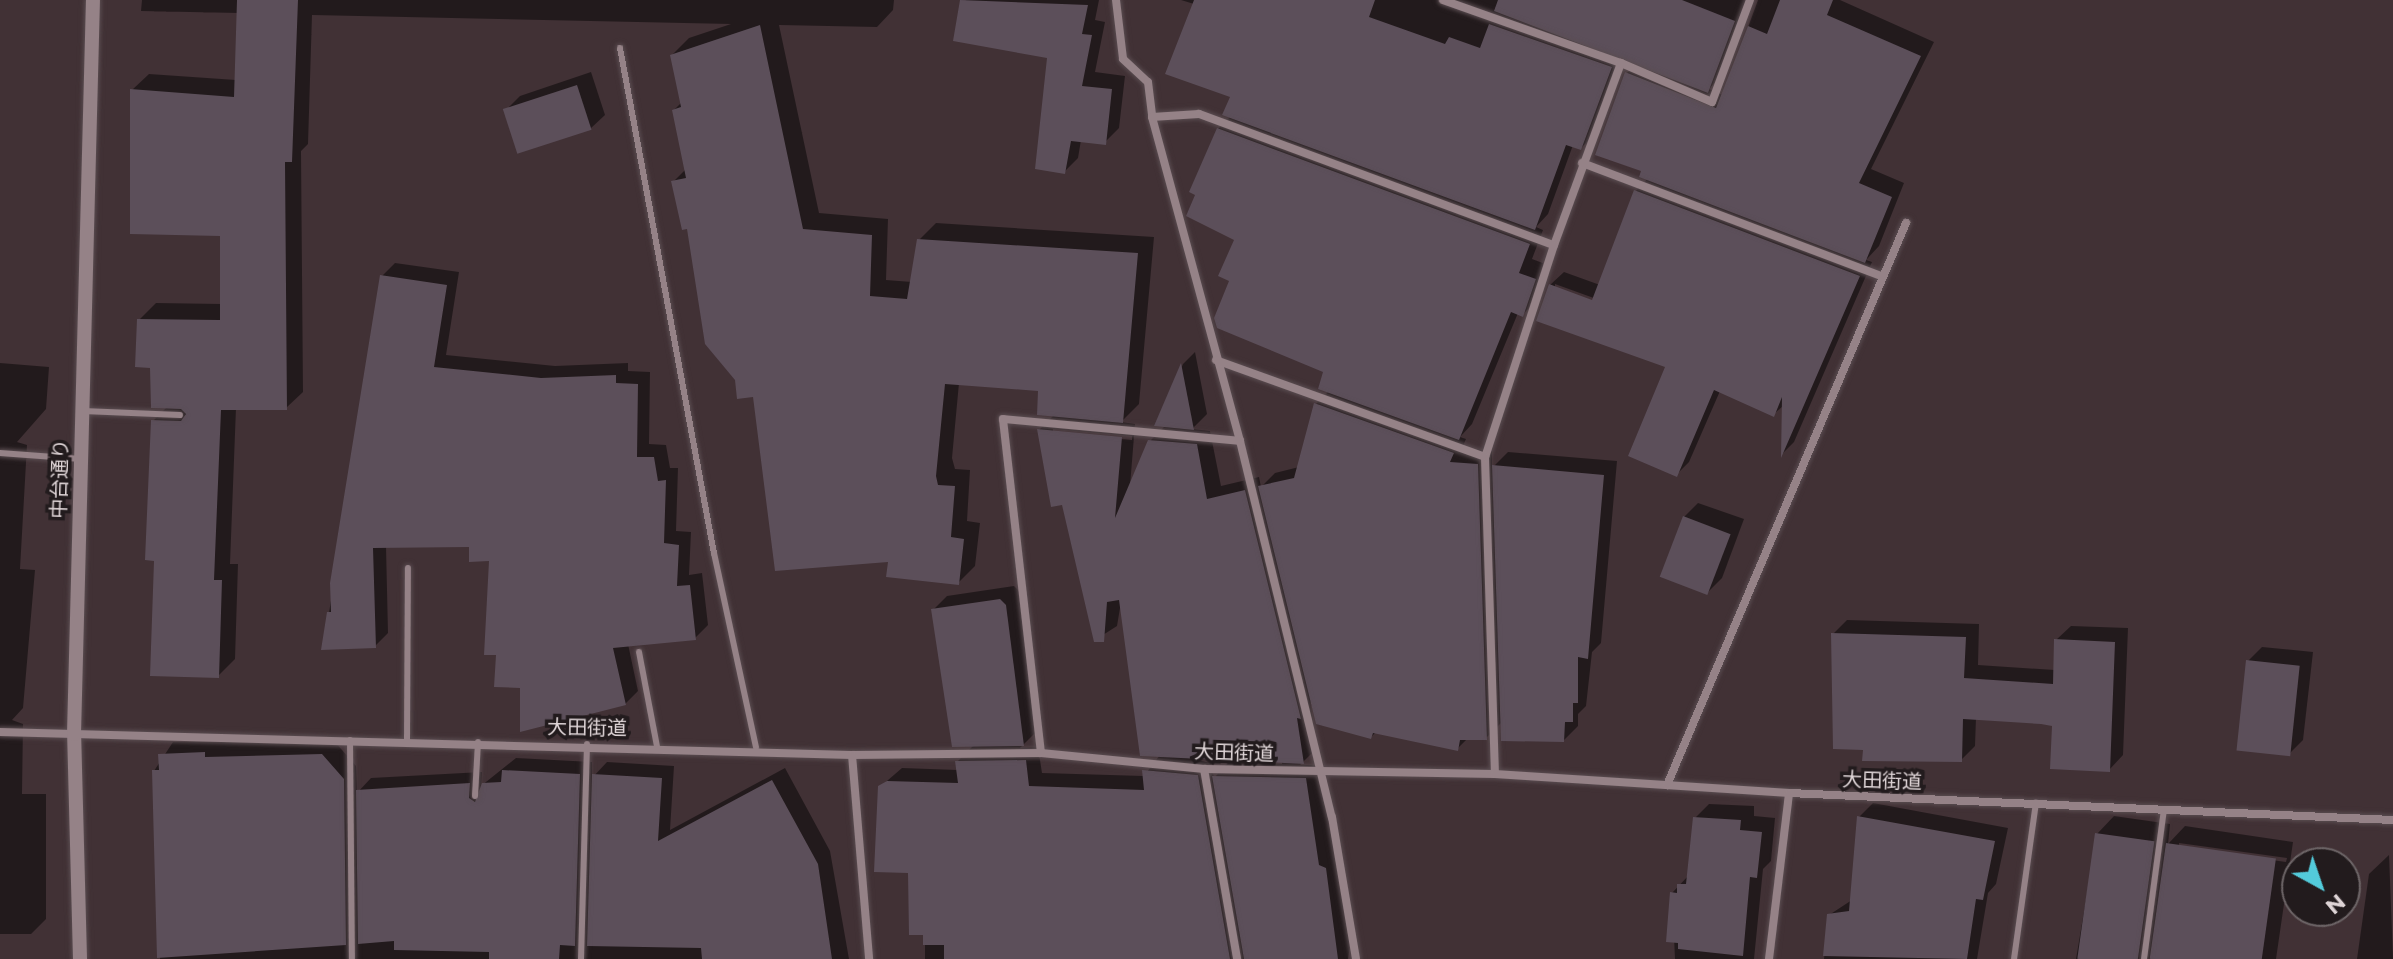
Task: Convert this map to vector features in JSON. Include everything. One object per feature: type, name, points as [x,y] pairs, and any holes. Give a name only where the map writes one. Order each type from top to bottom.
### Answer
[{"type":"street","name":"中台通り","points":[[80,959],[74,734],[93,0]]},
{"type":"street","points":[[1116,0],[1123,59],[1148,82],[1152,117],[1240,441],[1319,771],[1356,959]]},
{"type":"street","points":[[1443,0],[1621,63],[1712,102],[1750,0]]},
{"type":"street","points":[[1495,774],[1485,457],[1582,163],[1621,63]]},
{"type":"street","points":[[1152,117],[1199,114],[1554,245]]},
{"type":"street","points":[[1582,163],[1881,276]]},
{"type":"street","points":[[1667,785],[1906,223]]},
{"type":"street","points":[[1216,360],[1485,457]]},
{"type":"street","points":[[1041,753],[1003,419],[1240,441]]},
{"type":"street","name":"大田街道","points":[[0,732],[756,748],[852,755],[1041,753],[1204,769],[1495,774],[1789,793],[2393,820]]},
{"type":"street","points":[[852,755],[869,959]]},
{"type":"street","points":[[1204,769],[1237,959]]},
{"type":"street","points":[[1769,959],[1789,793]]},
{"type":"lane","points":[[620,48],[711,538],[756,748]]},
{"type":"lane","points":[[83,411],[180,415]]},
{"type":"lane","points":[[0,453],[81,459]]},
{"type":"lane","points":[[407,741],[408,568]]},
{"type":"lane","points":[[639,652],[657,746]]},
{"type":"lane","points":[[350,740],[352,959]]},
{"type":"lane","points":[[475,796],[478,742]]},
{"type":"lane","points":[[581,959],[587,744]]},
{"type":"lane","points":[[2014,959],[2036,803]]},
{"type":"lane","points":[[2144,959],[2164,809]]},
{"type":"building","points":[[237,0],[298,0],[292,162],[285,162],[287,410],[221,410],[214,580],[222,580],[219,678],[150,676],[154,561],[145,560],[151,420],[181,421],[186,414],[181,409],[151,408],[150,368],[135,367],[137,319],[220,320],[220,236],[130,234],[130,89],[234,97]]},
{"type":"building","points":[[960,0],[1088,5],[1082,34],[1092,35],[1082,86],[1112,89],[1106,145],[1071,141],[1065,174],[1035,169],[1047,58],[953,41]]},
{"type":"building","points":[[1194,0],[1375,0],[1369,17],[1445,44],[1449,37],[1480,48],[1489,24],[1612,67],[1581,150],[1566,145],[1535,230],[1222,115],[1230,97],[1165,74]]},
{"type":"building","points":[[1498,0],[1682,0],[1735,21],[1708,93],[1494,11]]},
{"type":"building","points":[[1780,0],[1833,0],[1827,15],[1921,56],[1859,183],[1892,197],[1865,263],[1639,177],[1641,171],[1595,155],[1625,72],[1716,108],[1748,26],[1767,34]]},
{"type":"building","points":[[760,25],[803,229],[872,235],[870,296],[907,299],[917,239],[1138,253],[1123,423],[1037,415],[1038,391],[945,384],[936,476],[938,485],[955,486],[951,537],[964,539],[959,585],[886,577],[888,562],[775,571],[753,397],[737,399],[735,380],[705,344],[687,229],[682,230],[671,181],[686,178],[672,110],[681,107],[670,55]]},
{"type":"building","points":[[577,85],[592,130],[517,154],[503,109]]},
{"type":"building","points":[[1217,128],[1530,244],[1519,273],[1536,279],[1523,317],[1511,312],[1459,440],[1318,389],[1323,372],[1217,328],[1214,318],[1229,281],[1218,276],[1234,240],[1186,216],[1195,195],[1189,192]]},
{"type":"building","points":[[1634,190],[1860,276],[1781,458],[1782,397],[1774,417],[1714,390],[1677,477],[1628,456],[1665,367],[1536,321],[1549,284],[1592,300]]},
{"type":"building","points":[[380,275],[447,285],[434,367],[541,378],[616,375],[616,383],[638,384],[637,457],[654,457],[658,481],[666,480],[664,543],[679,545],[677,586],[690,585],[696,640],[613,648],[626,705],[520,732],[520,688],[494,687],[496,655],[484,655],[489,561],[469,562],[469,547],[373,548],[376,648],[321,650],[327,612],[331,612],[330,583]]},
{"type":"building","points":[[1181,363],[1194,430],[1154,426]]},
{"type":"building","points":[[1314,403],[1454,453],[1450,462],[1478,464],[1487,740],[1460,740],[1458,751],[1373,733],[1371,739],[1316,724],[1258,486],[1294,478]]},
{"type":"building","points":[[1037,429],[1122,437],[1115,518],[1148,440],[1197,444],[1207,499],[1245,490],[1301,719],[1297,718],[1304,764],[1140,756],[1119,600],[1107,602],[1104,642],[1094,642],[1062,505],[1051,507]]},
{"type":"building","points":[[1492,465],[1604,475],[1588,659],[1578,657],[1578,703],[1573,703],[1573,722],[1565,722],[1564,742],[1501,741]]},
{"type":"building","points":[[1683,516],[1731,534],[1707,595],[1660,577]]},
{"type":"building","points":[[1000,599],[1006,605],[1024,746],[952,747],[931,609]]},
{"type":"building","points":[[1831,633],[1966,637],[1964,678],[2053,684],[2054,639],[2115,642],[2110,772],[2050,769],[2052,726],[2041,724],[1963,719],[1962,762],[1862,761],[1863,750],[1833,749]]},
{"type":"building","points":[[2246,660],[2300,666],[2290,756],[2236,751]]},
{"type":"building","points":[[205,752],[205,757],[322,754],[344,779],[346,945],[157,958],[152,770],[159,770],[158,754]]},
{"type":"building","points":[[1026,760],[1029,786],[1144,790],[1142,770],[1198,775],[1230,959],[944,959],[944,945],[923,945],[923,935],[909,935],[908,873],[874,872],[878,786],[887,781],[958,783],[955,761]]},
{"type":"building","points":[[502,770],[580,774],[575,946],[560,945],[559,959],[489,959],[489,952],[394,950],[394,941],[358,944],[356,790],[470,783],[469,798],[475,802],[482,783],[501,782]]},
{"type":"building","points":[[592,774],[662,778],[658,841],[772,780],[818,864],[832,959],[702,959],[701,948],[587,946]]},
{"type":"building","points":[[1212,776],[1306,778],[1319,865],[1326,868],[1338,959],[1244,959]]},
{"type":"building","points":[[1857,816],[1995,841],[1983,900],[1976,899],[1967,959],[1823,956],[1827,914],[1849,911]]},
{"type":"building","points":[[1693,817],[1741,820],[1740,830],[1762,832],[1757,878],[1750,877],[1743,956],[1678,949],[1678,943],[1666,942],[1670,892],[1677,893],[1677,884],[1686,884]]},
{"type":"building","points":[[2095,833],[2154,841],[2138,959],[2077,959]]},
{"type":"building","points":[[2166,843],[2276,858],[2262,959],[2150,959]]}]
